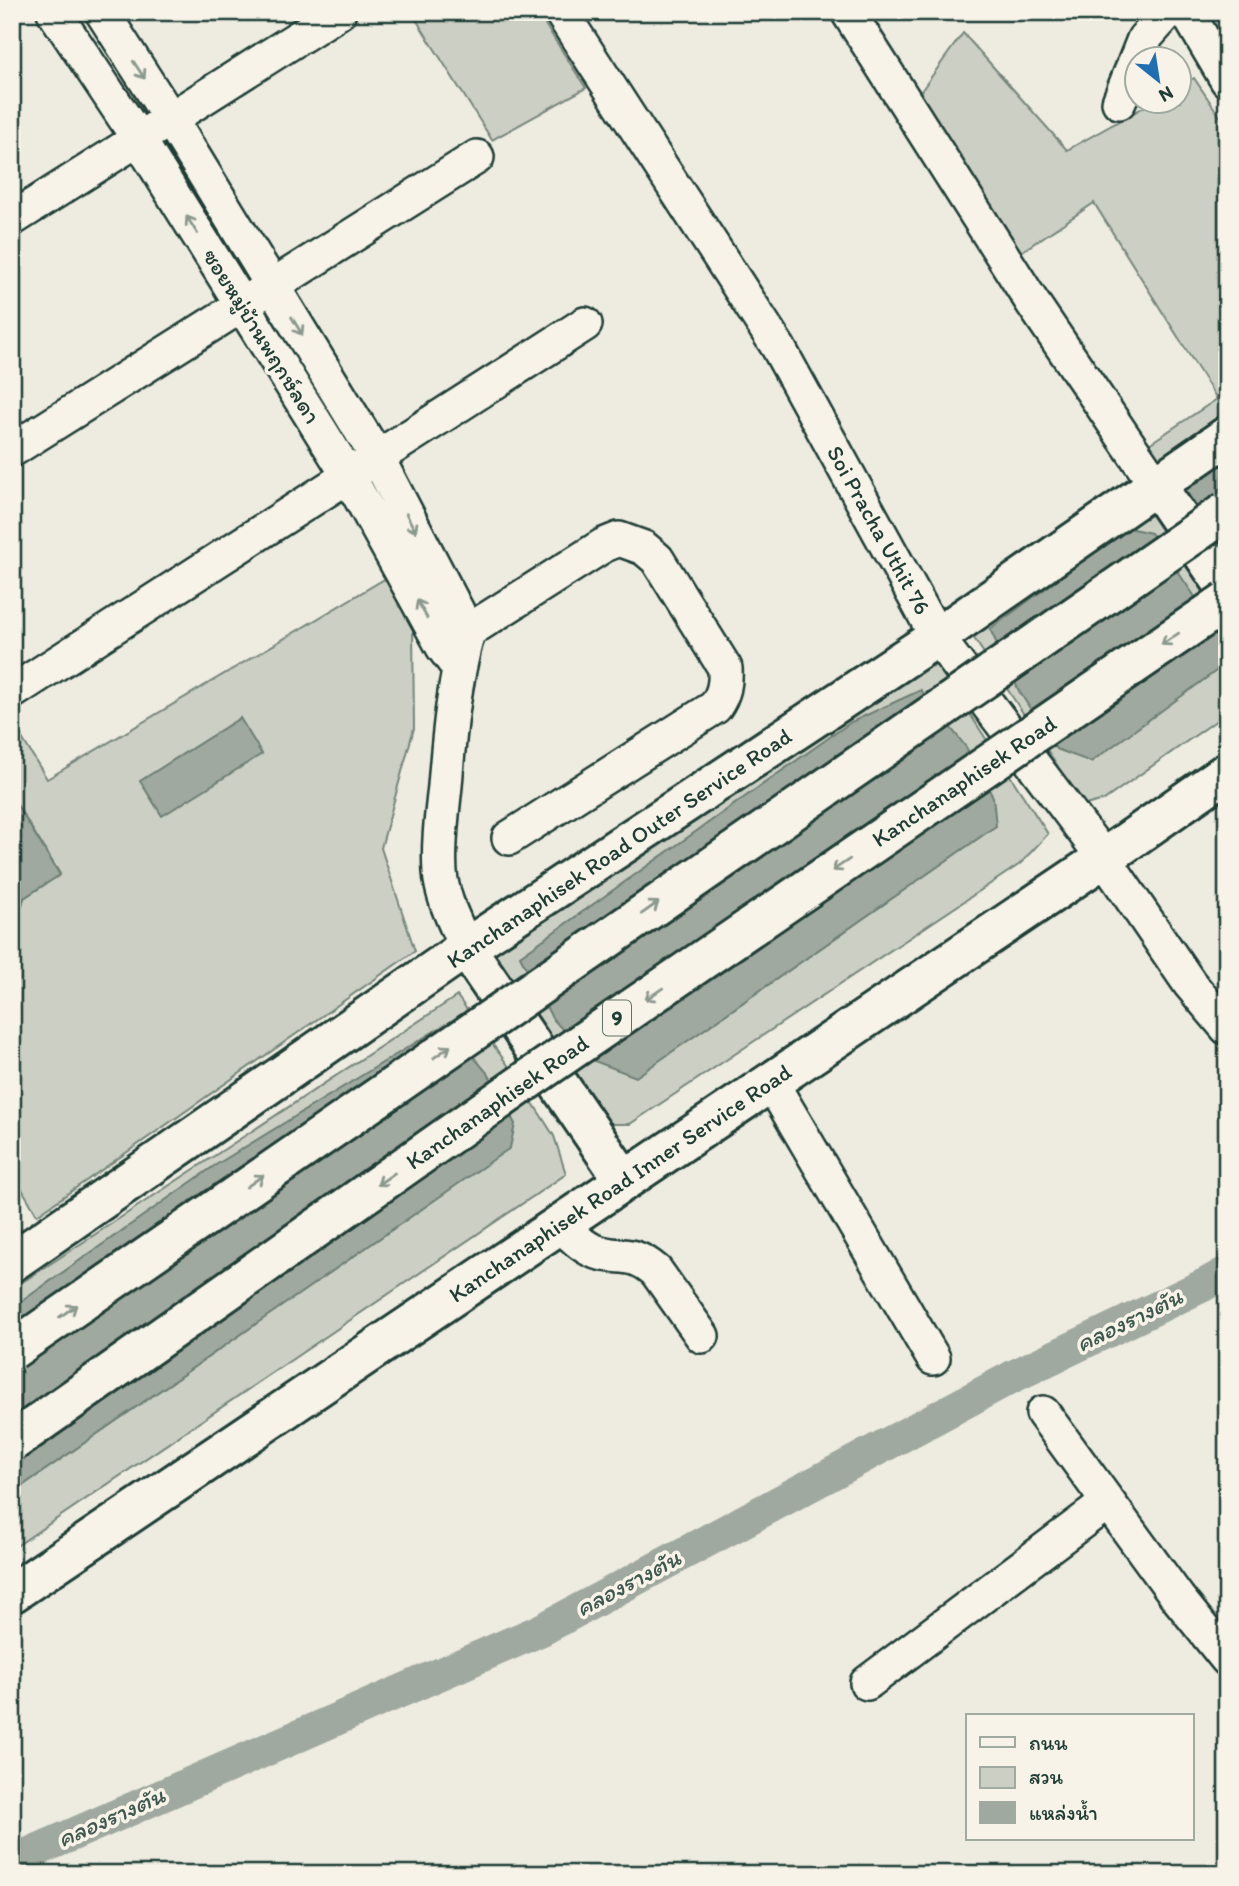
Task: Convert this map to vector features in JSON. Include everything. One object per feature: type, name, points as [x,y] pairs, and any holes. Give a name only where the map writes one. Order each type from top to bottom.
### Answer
[{"type":"main road","name":"Kanchanaphisek Road Outer Service Road","points":[[12,1262],[466,948],[937,637],[1227,436]]},
{"type":"main road","points":[[1156,485],[1227,589]]},
{"type":"main road","points":[[12,1350],[1227,511]]},
{"type":"main road","name":"Kanchanaphisek Road","points":[[12,1442],[529,1079],[1227,601]]},
{"type":"main road","name":"Kanchanaphisek Road Inner Service Road","points":[[12,1593],[1104,858],[1227,772]]},
{"type":"main road","points":[[466,948],[624,1180]]},
{"type":"street","name":"ซอยหมู่บ้านพฤกษ์ลดา","points":[[54,12],[138,138],[456,649]]},
{"type":"street","name":"ซอยหมู่บ้านพฤกษ์ลดา","points":[[102,12],[170,118],[377,457],[456,649]]},
{"type":"street","points":[[12,219],[339,12]]},
{"type":"street","name":"Soi Pracha Uthit 76","points":[[561,12],[778,347],[937,637],[1104,858],[1190,985],[1227,1028]]},
{"type":"street","points":[[848,12],[1032,302],[1156,485]]},
{"type":"street","points":[[1119,102],[1144,40],[1168,12]]},
{"type":"street","points":[[1187,12],[1227,80]]},
{"type":"street","points":[[12,450],[477,157]]},
{"type":"street","points":[[12,692],[585,324]]},
{"type":"street","points":[[466,948],[447,905],[440,873],[456,649],[604,545],[620,539],[644,548],[657,559],[725,668],[726,683],[722,696],[715,707],[509,838]]},
{"type":"street","points":[[771,1082],[933,1358]]},
{"type":"street","points":[[559,1224],[593,1251],[636,1257],[646,1263],[656,1271],[702,1336]]},
{"type":"street","points":[[1043,1413],[1178,1598],[1227,1659]]},
{"type":"street","points":[[867,1683],[1107,1503]]},
{"type":"green space","points":[[537,12],[586,88],[492,140],[412,13]]},
{"type":"green space","points":[[963,33],[1067,150],[1128,116],[1194,116],[1194,78],[1227,127],[1227,568],[1143,448],[1217,399],[1094,203],[1015,256],[916,98]]},
{"type":"green space","points":[[1144,504],[1227,622],[1227,713],[1104,800],[1085,805],[953,606]]},
{"type":"green space","points":[[388,577],[413,627],[414,728],[381,848],[415,951],[37,1215],[12,1172],[12,938],[24,898],[60,874],[12,797],[12,722],[47,779]]},
{"type":"green space","points":[[938,665],[1048,834],[1020,864],[630,1124],[613,1124],[596,1112],[489,954],[901,674]]},
{"type":"green space","points":[[457,996],[513,1072],[554,1136],[566,1174],[12,1549],[12,1289]]},
{"type":"water","points":[[1227,452],[1227,547],[1181,487]]},
{"type":"water","points":[[1128,528],[1151,533],[1227,643],[1227,663],[1091,762],[1056,749],[1019,691],[990,629]]},
{"type":"water","points":[[921,690],[966,747],[993,797],[996,826],[636,1077],[589,1059],[552,1018],[520,956],[851,722]]},
{"type":"water","points":[[240,718],[262,754],[162,816],[140,781]]},
{"type":"water","points":[[12,797],[60,875],[24,898],[12,938]]},
{"type":"water","points":[[446,1024],[489,1075],[515,1124],[510,1148],[12,1493],[12,1308],[214,1166]]},
{"type":"waterway","name":"คลองรางตัน","points":[[12,1861],[541,1630],[1012,1377],[1227,1272]]}]
